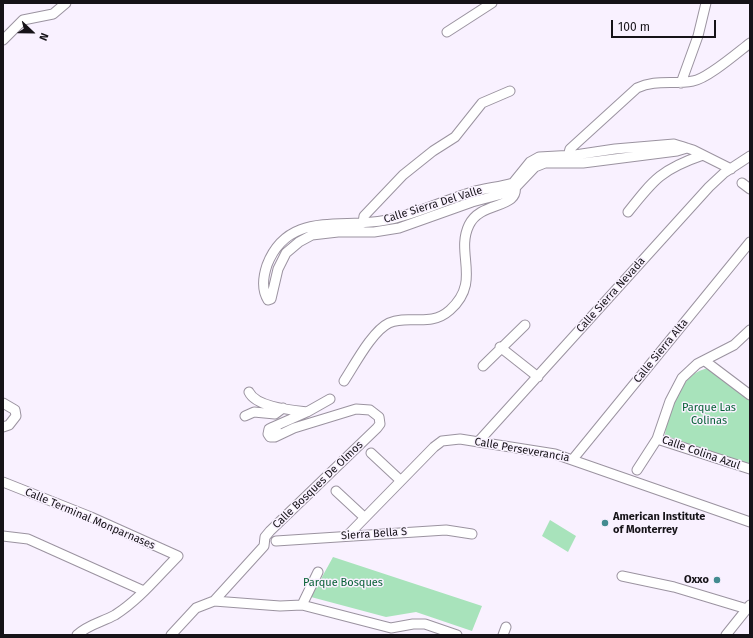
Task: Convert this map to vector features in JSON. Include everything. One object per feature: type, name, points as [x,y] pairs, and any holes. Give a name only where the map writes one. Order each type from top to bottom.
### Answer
[{"type":"street","points":[[3,40],[23,20],[53,14],[66,3]]},
{"type":"street","points":[[447,32],[492,3]]},
{"type":"street","points":[[681,83],[698,36],[706,3]]},
{"type":"street","points":[[567,160],[570,149],[637,88],[658,82],[681,83],[701,78],[750,43]]},
{"type":"street","points":[[363,223],[364,216],[403,175],[433,150],[456,137],[482,103],[510,91]]},
{"type":"street","points":[[344,381],[375,335],[385,325],[398,322],[435,319],[452,309],[463,292],[467,278],[465,243],[469,225],[480,211],[510,200],[516,193],[516,184],[525,167],[534,159],[544,156],[567,160],[657,145],[674,144],[703,155],[731,169]]},
{"type":"street","points":[[628,212],[653,181],[662,173],[681,162],[703,155]]},
{"type":"street","name":"Calle Sierra Nevada","points":[[478,442],[717,179],[750,156]]},
{"type":"street","points":[[742,183],[750,189]]},
{"type":"street","name":"Calle Sierra Del Valle","points":[[516,184],[506,193],[472,202],[398,228],[374,232],[321,234],[305,238],[286,253],[278,269],[272,296],[270,300],[267,299],[263,285],[264,272],[274,251],[289,236],[297,231],[318,225],[392,220],[471,192],[516,184]]},
{"type":"street","name":"Calle Sierra Alta","points":[[573,459],[750,242]]},
{"type":"street","points":[[483,366],[500,347],[525,324]]},
{"type":"street","name":"Calle Colina Azul","points":[[750,330],[734,346],[687,371],[670,402],[657,439],[750,469]]},
{"type":"street","points":[[500,347],[538,376]]},
{"type":"street","points":[[705,361],[750,395]]},
{"type":"street","points":[[249,392],[251,397],[261,402],[307,412],[330,399]]},
{"type":"street","points":[[3,403],[15,410],[16,416],[9,425],[3,427]]},
{"type":"street","points":[[245,416],[254,412],[275,414],[283,408]]},
{"type":"street","name":"Calle Bosques De Olmos","points":[[171,635],[196,608],[214,601],[264,546],[264,537],[380,424],[379,417],[370,410],[356,409],[275,431],[307,412]]},
{"type":"street","name":"Calle Perseverancia","points":[[347,536],[434,446],[442,442],[460,439],[544,452],[573,459],[750,522]]},
{"type":"street","points":[[637,470],[657,439]]},
{"type":"street","points":[[371,453],[400,480]]},
{"type":"street","name":"Calle Terminal Monparnases","points":[[3,482],[91,517],[178,556],[144,591]]},
{"type":"street","points":[[336,491],[364,517]]},
{"type":"street","name":"Sierra Bella S","points":[[276,540],[446,530],[472,534]]},
{"type":"street","points":[[3,536],[28,539],[144,591],[115,615],[86,628],[76,635]]},
{"type":"street","points":[[302,605],[318,572]]},
{"type":"street","points":[[622,576],[674,587],[749,607],[730,634]]},
{"type":"street","points":[[214,601],[280,606],[302,605],[389,632],[413,624],[425,624],[457,635]]},
{"type":"green space","name":"Parque Las Colinas","points":[[709,368],[750,401],[750,464],[697,448],[665,435],[669,415],[678,394],[691,377],[699,371]]},
{"type":"green space","points":[[550,520],[576,536],[568,552],[542,536]]},
{"type":"green space","name":"Parque Bosques","points":[[333,557],[482,606],[472,631],[416,612],[386,617],[311,597]]},
{"type":"place","name":"American Institute of Monterrey","points":[[605,523]]},
{"type":"place","name":"Oxxo","points":[[717,580]]}]
